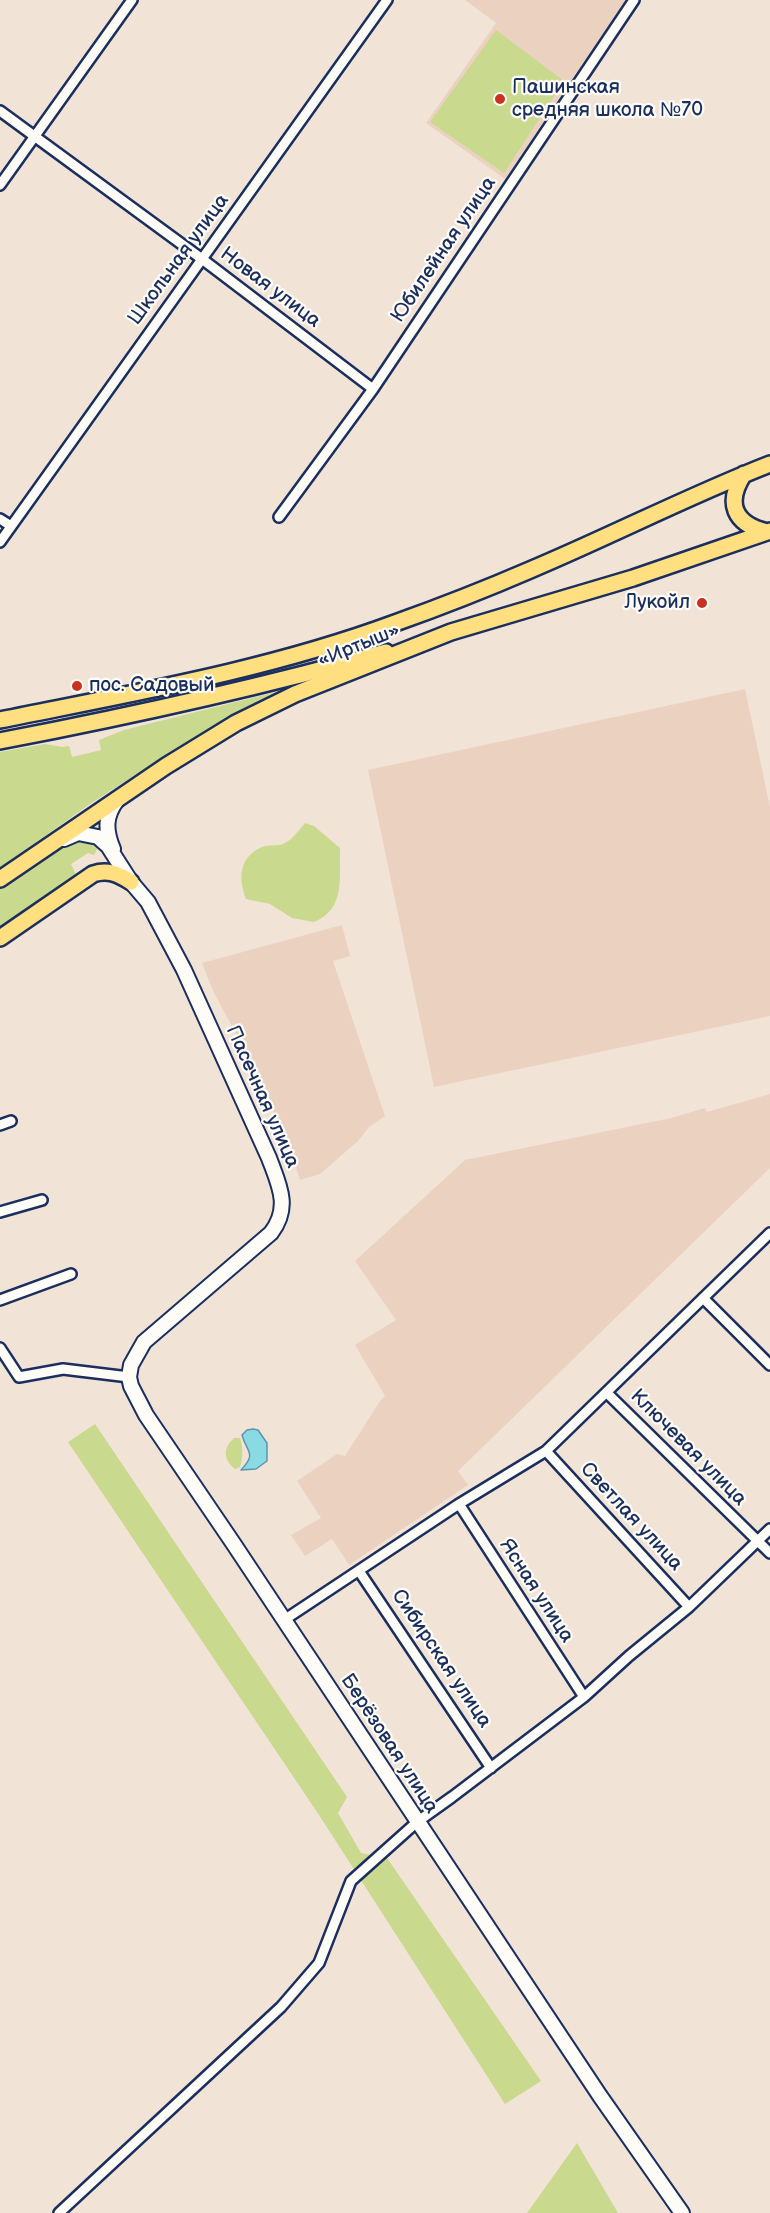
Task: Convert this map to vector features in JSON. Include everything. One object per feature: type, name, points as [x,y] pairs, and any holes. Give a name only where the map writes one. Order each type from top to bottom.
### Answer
[{"type":"main road","name":"«Иртыш»","points":[[0,720],[151,690],[331,645],[529,571],[770,464]]},
{"type":"main road","points":[[744,474],[737,485],[734,505],[743,522],[751,528],[768,532]]},
{"type":"main road","name":"«Иртыш»","points":[[0,881],[123,794],[212,737],[295,694],[451,632],[633,578],[768,532]]},
{"type":"main road","points":[[0,741],[154,711],[248,689],[390,651],[451,632]]},
{"type":"main road","points":[[117,859],[108,836],[107,822],[110,811],[123,794]]},
{"type":"main road","points":[[0,881],[64,838],[78,833],[98,837],[117,859]]},
{"type":"main road","name":"Пасечная улица","points":[[117,859],[131,882],[148,902],[184,970],[269,1158],[279,1185],[282,1205],[282,1214],[271,1233],[144,1342],[131,1365],[129,1377]]},
{"type":"main road","points":[[0,938],[93,874],[109,872],[119,874],[131,882]]},
{"type":"main road","name":"Берёзовая улица","points":[[129,1377],[131,1386],[146,1414],[600,2096],[682,2213]]},
{"type":"street","points":[[0,185],[132,0]]},
{"type":"street","name":"Школьная улица","points":[[0,542],[387,0]]},
{"type":"street","name":"Юбилейная улица","points":[[279,517],[373,389],[634,0]]},
{"type":"street","name":"Новая улица","points":[[0,111],[202,259],[373,389]]},
{"type":"street","points":[[0,519],[11,526]]},
{"type":"street","points":[[0,1125],[11,1121]]},
{"type":"street","points":[[0,1212],[42,1200]]},
{"type":"street","points":[[284,1620],[459,1504],[546,1451],[770,1233]]},
{"type":"street","points":[[0,1300],[72,1274]]},
{"type":"street","points":[[703,1298],[770,1365]]},
{"type":"street","points":[[0,1348],[19,1377],[63,1369],[129,1377]]},
{"type":"street","name":"Ключевая улица","points":[[607,1393],[757,1542],[770,1552]]},
{"type":"street","name":"Светлая улица","points":[[546,1451],[689,1607]]},
{"type":"street","name":"Ясная улица","points":[[459,1504],[584,1697]]},
{"type":"street","points":[[59,2213],[281,2007],[318,1963],[351,1881],[417,1821],[584,1697],[629,1656],[689,1607],[770,1529]]},
{"type":"street","name":"Сибирская улица","points":[[359,1571],[491,1768]]},
{"type":"shaded area","name":"Пашинская средняя школа №70","points":[[465,0],[628,0],[505,179],[426,123],[496,23]]},
{"type":"shaded area","points":[[745,689],[770,807],[770,1016],[434,1087],[368,770]]},
{"type":"shaded area","points":[[342,925],[350,956],[333,961],[385,1116],[369,1127],[358,1141],[320,1174],[300,1180],[284,1130],[279,1131],[267,1091],[214,993],[202,963]]},
{"type":"shaded area","points":[[770,1094],[770,1168],[458,1471],[468,1485],[349,1565],[332,1539],[305,1556],[291,1535],[321,1518],[297,1481],[337,1454],[345,1456],[385,1396],[355,1345],[396,1320],[355,1261],[465,1160],[671,1118],[705,1108],[707,1112]]},
{"type":"green space","points":[[496,30],[564,81],[504,173],[430,122]]},
{"type":"green space","points":[[284,690],[214,726],[166,755],[90,804],[0,868],[0,752],[45,744],[69,746],[72,757],[101,750],[99,740],[124,730]]},
{"type":"green space","points":[[305,823],[314,826],[340,848],[340,881],[336,901],[324,916],[314,922],[292,918],[270,904],[246,899],[241,876],[245,862],[254,851],[288,841]]},
{"type":"green space","points":[[77,838],[91,840],[99,845],[94,855],[88,853],[71,864],[77,877],[0,930],[0,888]]},
{"type":"green space","points":[[95,1424],[347,1797],[338,1813],[361,1853],[387,1858],[541,2081],[505,2104],[319,1815],[68,1442]]},
{"type":"green space","points":[[234,1438],[240,1438],[242,1445],[240,1467],[235,1469],[228,1461],[226,1454]]},
{"type":"green space","points":[[577,2143],[618,2213],[527,2213]]},
{"type":"water","points":[[247,1430],[258,1430],[267,1443],[267,1461],[256,1469],[241,1470],[250,1456],[242,1435]]},
{"type":"place","name":"Пашинская средняя школа №70","points":[[500,99]]},
{"type":"place","name":"Лукойл","points":[[702,603]]},
{"type":"place","name":"пос. Садовый","points":[[77,686]]}]
